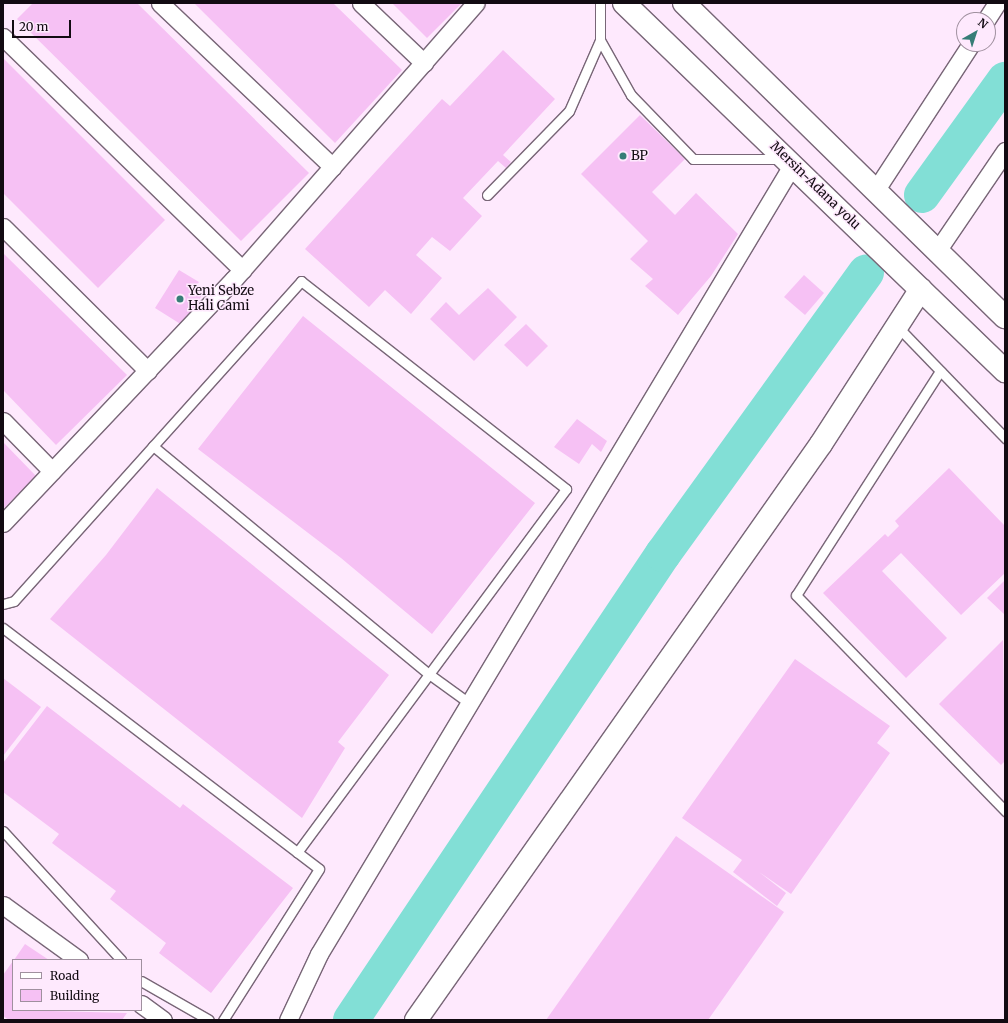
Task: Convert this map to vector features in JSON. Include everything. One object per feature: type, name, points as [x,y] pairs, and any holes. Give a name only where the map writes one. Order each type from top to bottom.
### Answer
[{"type":"main road","name":"Mersin-Adana yolu","points":[[624,3],[1005,371]]},
{"type":"main road","points":[[684,3],[1005,317]]},
{"type":"main road","points":[[699,3],[856,172]]},
{"type":"main road","points":[[416,1020],[821,444],[921,289]]},
{"type":"street","points":[[160,3],[333,167]]},
{"type":"street","points":[[361,3],[424,63]]},
{"type":"street","points":[[3,523],[242,270],[476,3]]},
{"type":"street","points":[[991,12],[997,3]]},
{"type":"street","points":[[3,37],[242,270]]},
{"type":"street","points":[[875,191],[966,52]]},
{"type":"street","points":[[936,251],[1005,151]]},
{"type":"street","points":[[288,1020],[319,954],[790,162]]},
{"type":"street","points":[[3,227],[148,370]]},
{"type":"street","points":[[3,421],[52,471]]},
{"type":"street","points":[[5,910],[78,959]]},
{"type":"street","points":[[142,1005],[163,1020]]},
{"type":"lane","points":[[487,195],[569,111],[600,40],[600,3]]},
{"type":"lane","points":[[600,40],[631,95],[693,159],[790,162]]},
{"type":"lane","points":[[3,604],[14,600],[300,282],[566,489],[297,852]]},
{"type":"lane","points":[[897,326],[1005,438]]},
{"type":"lane","points":[[940,371],[796,595],[1005,811]]},
{"type":"lane","points":[[152,446],[429,674],[469,703]]},
{"type":"lane","points":[[3,628],[319,869],[224,1020]]},
{"type":"lane","points":[[3,831],[120,959]]},
{"type":"lane","points":[[142,982],[209,1020]]},
{"type":"building","points":[[33,3],[137,3],[309,173],[241,241],[17,19]]},
{"type":"building","points":[[194,3],[333,3],[402,70],[335,143]]},
{"type":"building","points":[[392,3],[462,3],[427,38]]},
{"type":"building","points":[[503,50],[555,99],[503,155],[511,162],[506,168],[498,161],[463,198],[482,216],[450,251],[432,237],[416,255],[442,278],[411,314],[385,290],[369,307],[305,249],[442,99],[450,106]]},
{"type":"building","points":[[3,58],[165,220],[98,288],[3,193]]},
{"type":"building","points":[[640,115],[685,159],[652,192],[675,215],[696,193],[738,234],[711,276],[678,315],[645,286],[653,279],[630,259],[648,241],[581,174]]},
{"type":"building","points":[[3,253],[127,375],[56,445],[3,390]]},
{"type":"building","name":"Yeni Sebze Hali Cami","points":[[179,270],[199,282],[197,285],[205,291],[182,325],[155,308]]},
{"type":"building","points":[[804,275],[824,293],[805,315],[784,297]]},
{"type":"building","points":[[488,288],[517,317],[474,361],[430,319],[446,302],[459,315]]},
{"type":"building","points":[[303,316],[535,503],[432,634],[341,558],[198,449]]},
{"type":"building","points":[[526,324],[548,346],[527,367],[504,345]]},
{"type":"building","points":[[577,419],[607,441],[601,452],[592,444],[579,464],[554,447]]},
{"type":"building","points":[[3,442],[36,476],[3,509]]},
{"type":"building","points":[[949,468],[1005,526],[1005,573],[961,615],[901,553],[882,571],[947,638],[906,678],[823,593],[885,534],[888,537],[899,526],[895,521]]},
{"type":"building","points":[[157,488],[389,675],[338,742],[345,748],[302,818],[50,619],[106,555]]},
{"type":"building","points":[[1005,580],[1005,615],[987,598]]},
{"type":"building","points":[[1003,640],[1005,761],[1001,765],[939,704]]},
{"type":"building","points":[[795,659],[890,726],[877,743],[890,753],[791,894],[759,872],[786,893],[777,906],[733,872],[742,860],[682,818]]},
{"type":"building","points":[[3,678],[41,707],[3,756]]},
{"type":"building","points":[[47,706],[180,808],[183,804],[293,888],[211,993],[159,953],[166,943],[110,899],[116,891],[52,843],[59,834],[3,792],[3,763]]},
{"type":"building","points":[[676,836],[784,912],[708,1020],[546,1020]]},
{"type":"building","points":[[25,944],[48,959],[15,959]]},
{"type":"building","points":[[12,962],[12,1011],[127,1013],[122,1020],[9,1020],[3,1016],[3,975]]},
{"type":"waterway","points":[[922,195],[1005,80]]},
{"type":"waterway","points":[[351,1020],[663,554],[866,273]]},
{"type":"place","name":"BP","points":[[623,156]]},
{"type":"place","name":"Yeni Sebze Hali Cami","points":[[180,299]]}]
